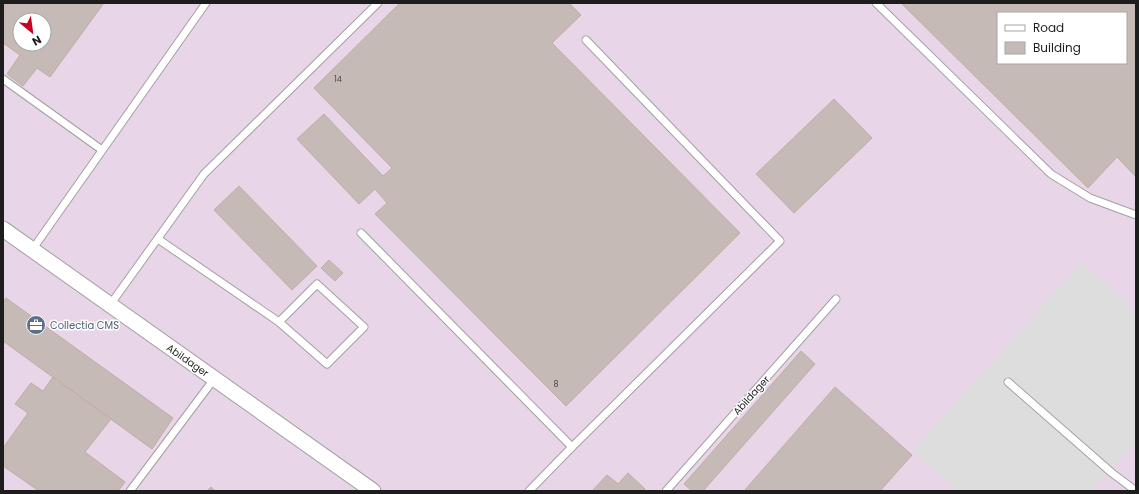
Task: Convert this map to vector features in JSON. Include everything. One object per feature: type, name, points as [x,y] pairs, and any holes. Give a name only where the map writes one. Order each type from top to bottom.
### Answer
[{"type":"street","name":"Abildager","points":[[3,229],[373,491]]},
{"type":"lane","points":[[32,250],[206,3]]},
{"type":"lane","points":[[110,305],[204,174],[378,3]]},
{"type":"lane","points":[[876,3],[1051,174],[1090,198],[1136,215]]},
{"type":"lane","points":[[529,491],[780,241],[586,40]]},
{"type":"lane","points":[[3,79],[102,150]]},
{"type":"lane","points":[[360,233],[572,447]]},
{"type":"lane","points":[[158,239],[280,322],[327,364],[364,327],[317,284],[280,322]]},
{"type":"lane","name":"Abildager","points":[[666,491],[836,299]]},
{"type":"lane","points":[[130,491],[214,379]]},
{"type":"lane","points":[[1008,382],[1112,473],[1136,491]]},
{"type":"shaded area","points":[[3,3],[1136,3],[1136,491],[3,491]]},
{"type":"shaded area","points":[[1082,262],[1136,311],[1136,442],[1092,491],[957,491],[912,451]]},
{"type":"building","points":[[5,3],[104,3],[50,77],[37,68],[23,86],[7,74],[20,55],[16,52],[52,52],[52,12],[12,12],[12,49],[3,43],[3,5]]},
{"type":"building","points":[[400,3],[569,3],[581,15],[552,43],[740,233],[566,406],[375,214],[387,203],[375,189],[359,204],[297,139],[324,114],[383,176],[392,168],[314,88]]},
{"type":"building","points":[[901,3],[1136,3],[1136,177],[1117,157],[1088,188]]},
{"type":"building","points":[[834,99],[872,138],[794,213],[756,174]]},
{"type":"building","points":[[239,186],[317,266],[292,290],[214,210]]},
{"type":"building","points":[[329,260],[343,273],[335,281],[321,268]]},
{"type":"building","points":[[6,298],[173,418],[152,449],[3,341],[3,302]]},
{"type":"building","points":[[801,351],[815,364],[703,491],[692,491],[684,484]]},
{"type":"building","points":[[53,377],[111,419],[85,452],[125,482],[118,491],[39,491],[3,466],[3,448],[28,413],[15,404],[31,383],[43,391]]},
{"type":"building","points":[[835,387],[912,455],[880,491],[744,491]]},
{"type":"building","points":[[628,473],[645,489],[643,491],[592,491],[607,475],[618,484]]},
{"type":"building","points":[[211,487],[215,491],[207,491]]},
{"type":"place","name":"Collectia CMS","points":[[36,325]]}]
